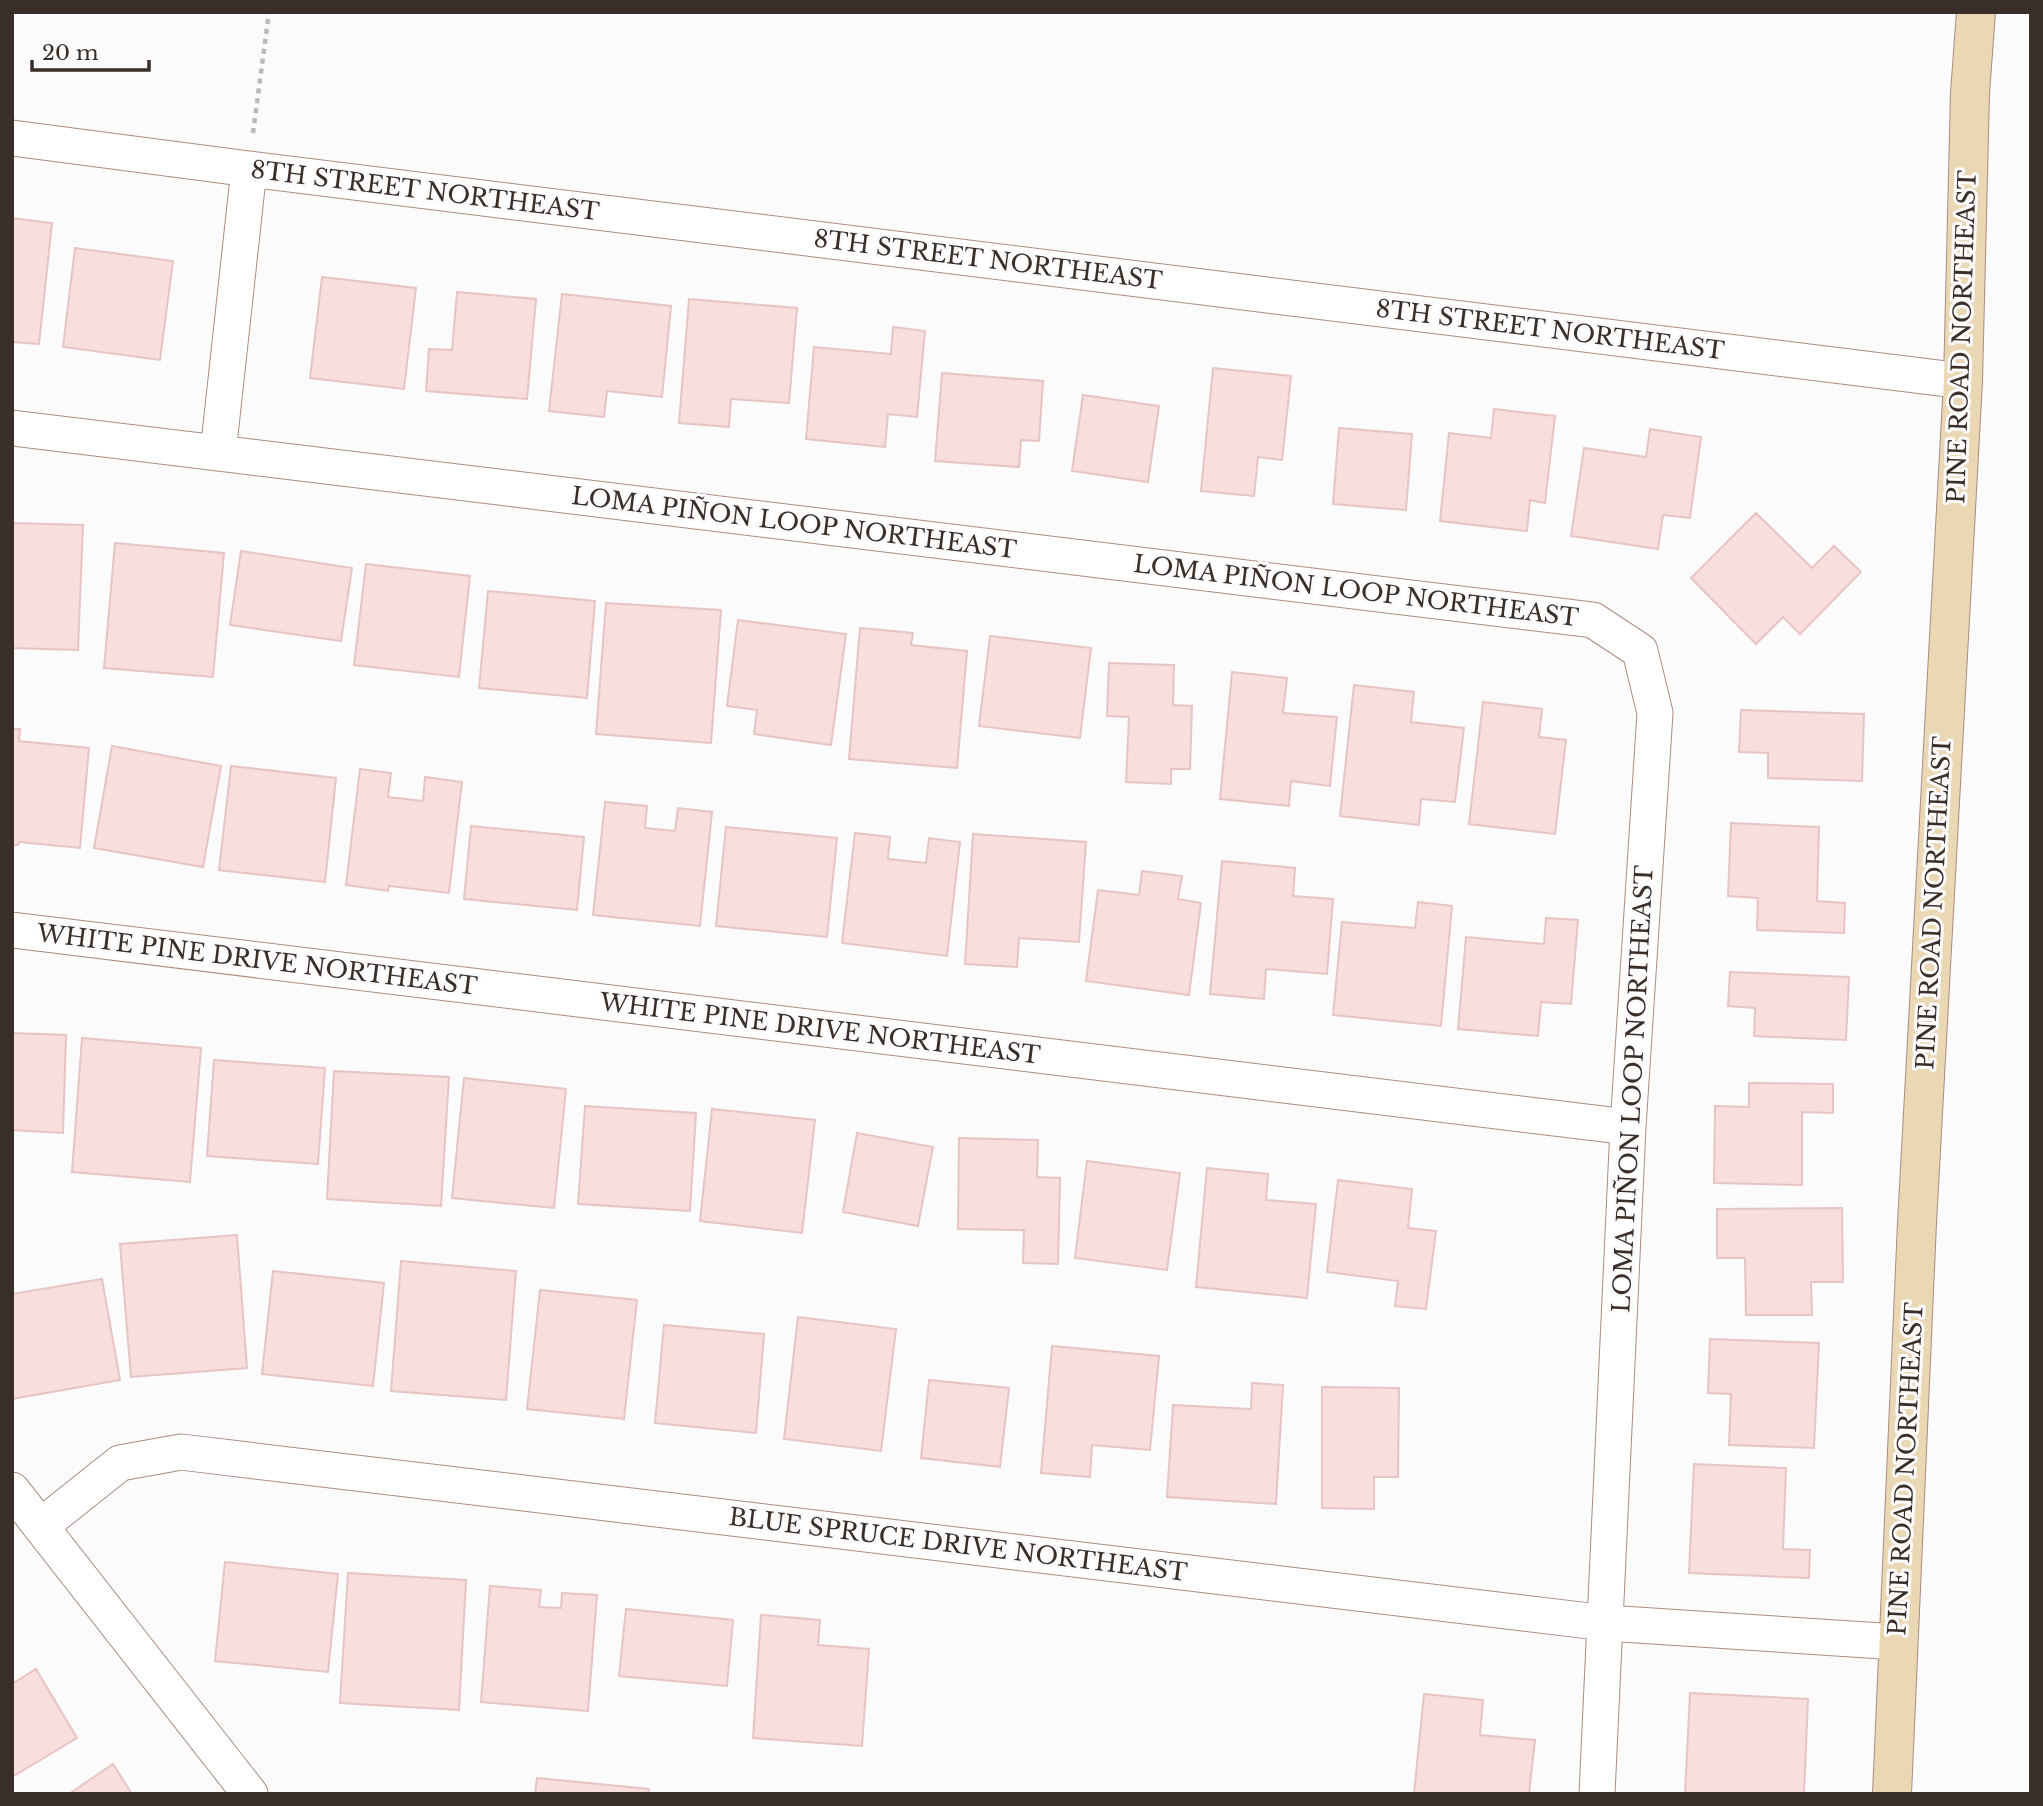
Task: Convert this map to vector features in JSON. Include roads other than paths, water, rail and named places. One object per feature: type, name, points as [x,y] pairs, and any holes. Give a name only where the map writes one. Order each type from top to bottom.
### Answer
[{"type":"street","name":"PINE ROAD NORTHEAST","points":[[1892,1794],[1917,1209],[1964,381],[1970,93],[1976,12]]},
{"type":"street","name":"8TH STREET NORTHEAST","points":[[12,138],[1964,381]]},
{"type":"street","points":[[218,453],[249,169]]},
{"type":"street","name":"LOMA PIÑON LOOP NORTHEAST","points":[[12,428],[1593,620],[1640,651],[1655,713],[1628,1127],[1597,1794]]},
{"type":"street","name":"WHITE PINE DRIVE NORTHEAST","points":[[12,930],[1628,1127]]},
{"type":"street","name":"BLUE SPRUCE DRIVE NORTHEAST","points":[[41,1526],[120,1463],[181,1452],[1606,1623],[1898,1642]]},
{"type":"street","points":[[12,1490],[250,1794]]}]
